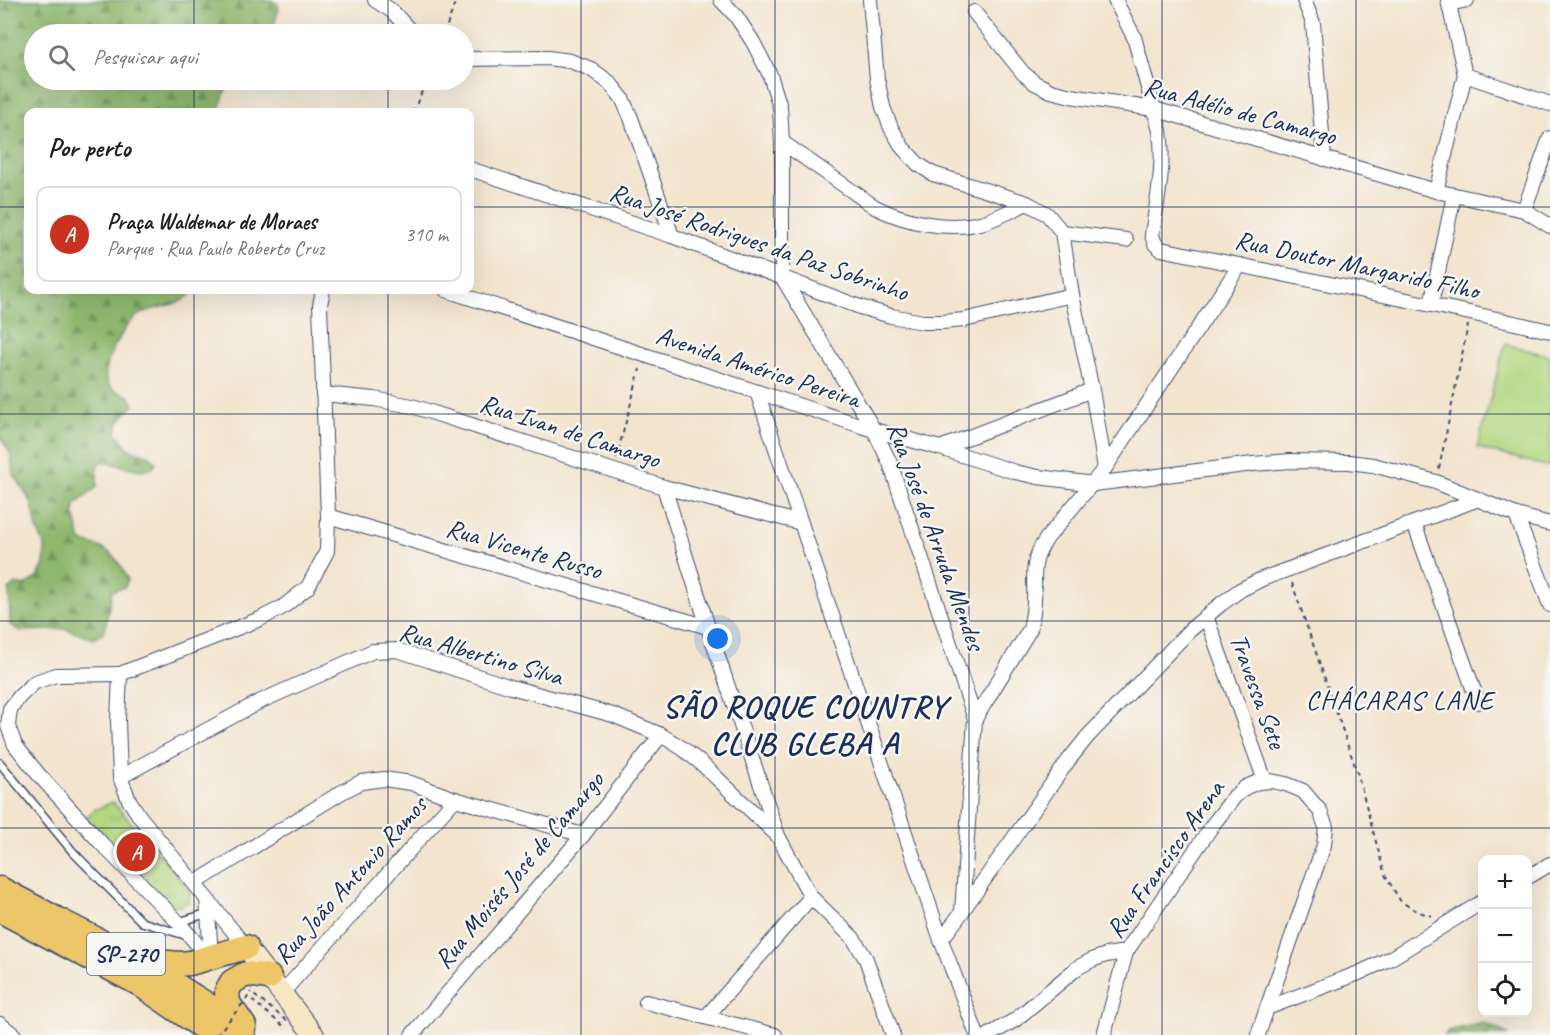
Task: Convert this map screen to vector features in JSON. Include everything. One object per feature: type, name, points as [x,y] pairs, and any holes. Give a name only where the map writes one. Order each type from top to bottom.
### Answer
[{"type":"highway","name":"SP-270","points":[[0,889],[127,954],[212,1008],[243,1035]]},
{"type":"highway","name":"SP-270","points":[[0,910],[140,984],[215,1035]]},
{"type":"highway","points":[[127,954],[178,964],[190,963],[246,947]]},
{"type":"highway","points":[[250,1035],[228,1003],[227,991],[232,982],[246,974],[267,987]]},
{"type":"street","points":[[375,0],[392,11],[403,24]]},
{"type":"street","points":[[722,0],[753,42],[770,75],[780,107],[782,277]]},
{"type":"street","points":[[870,0],[877,79],[883,107],[891,128],[903,148],[918,164],[933,174],[1027,203],[1047,214],[1062,232],[1105,468]]},
{"type":"street","points":[[1115,0],[1134,37],[1154,109]]},
{"type":"street","points":[[1304,0],[1313,23],[1324,159]]},
{"type":"street","points":[[1436,191],[1465,75],[1448,2],[1467,0]]},
{"type":"street","name":"Rua Adélio de Camargo","points":[[974,12],[1012,62],[1035,83],[1051,91],[1154,109],[1436,191],[1524,210],[1550,226]]},
{"type":"street","points":[[474,59],[548,58],[570,61],[591,69],[610,83],[622,98],[632,118],[672,236]]},
{"type":"street","points":[[1465,75],[1550,104]]},
{"type":"street","name":"Rua Doutor Margarido Filho","points":[[1154,109],[1163,147],[1161,178],[1152,235],[1155,244],[1161,249],[1550,331]]},
{"type":"street","points":[[1524,210],[1550,138]]},
{"type":"street","points":[[782,142],[875,207],[908,220],[933,224],[968,225],[991,220],[1027,203]]},
{"type":"street","name":"Rua José Rodrigues da Paz Sobrinho","points":[[474,170],[672,236],[891,316],[922,322],[964,320],[1072,295]]},
{"type":"street","points":[[1431,305],[1454,195]]},
{"type":"street","points":[[1062,232],[1126,240]]},
{"type":"street","points":[[975,718],[1030,629],[1035,598],[1035,563],[1039,551],[1047,538],[1105,468],[1240,265]]},
{"type":"street","name":"Rua José de Arruda Mendes","points":[[782,277],[874,430],[890,463],[975,718],[962,912]]},
{"type":"street","points":[[208,957],[178,922],[47,784],[15,745],[8,726],[10,709],[35,682],[56,675],[120,674],[260,619],[283,607],[308,587],[327,551],[328,516],[320,304],[322,294]]},
{"type":"street","name":"Avenida Américo Pereira","points":[[458,294],[874,430],[1038,477],[1094,483],[1253,464],[1290,461],[1349,462],[1373,465],[1436,482],[1476,500],[1550,524]]},
{"type":"street","points":[[940,448],[1092,390]]},
{"type":"street","points":[[757,392],[941,940],[977,1035]]},
{"type":"street","name":"Rua Ivan de Camargo","points":[[322,393],[412,406],[664,487],[801,523]]},
{"type":"street","points":[[664,487],[778,836],[811,897],[840,924],[860,948],[893,1035]]},
{"type":"street","points":[[941,940],[1088,736],[1206,616],[1240,590],[1262,579],[1476,500]]},
{"type":"street","points":[[1516,514],[1550,604]]},
{"type":"street","name":"Rua Vicente Russo","points":[[328,516],[708,627]]},
{"type":"street","points":[[1414,523],[1478,702]]},
{"type":"street","name":"Travessa Sete","points":[[1206,616],[1265,781]]},
{"type":"street","name":"Rua Albertino Silva","points":[[120,777],[260,702],[373,651],[397,650],[512,687],[613,715],[662,735],[702,764],[778,836]]},
{"type":"street","points":[[120,674],[118,721],[120,777],[129,800],[140,817],[195,883],[208,906],[246,947],[267,987],[314,1035]]},
{"type":"street","points":[[0,697],[10,709]]},
{"type":"street","name":"Rua Moisés José de Camargo","points":[[412,1035],[583,835],[662,735]]},
{"type":"street","points":[[195,883],[342,792],[361,782],[384,779],[411,783],[455,799],[583,835]]},
{"type":"street","name":"Rua Francisco Arena","points":[[1104,1035],[1126,952],[1235,796],[1246,787],[1271,780],[1303,791],[1320,811],[1326,827],[1324,845],[1267,1008]]},
{"type":"street","name":"Rua João Antonio Ramos","points":[[267,987],[455,799]]},
{"type":"street","points":[[1532,874],[1550,864]]},
{"type":"street","points":[[706,1017],[811,897]]},
{"type":"street","points":[[1258,1035],[1267,1008],[1359,973],[1391,958],[1478,905]]},
{"type":"street","points":[[208,906],[210,941],[208,957]]},
{"type":"street","points":[[989,1035],[1015,1020],[1077,968],[1099,957],[1126,952]]},
{"type":"street","points":[[646,1002],[775,1035]]},
{"type":"street","points":[[0,1024],[15,1035]]},
{"type":"lane","points":[[0,763],[73,852],[142,922],[190,937]]},
{"type":"lane","points":[[160,927],[178,922],[208,906]]},
{"type":"path","points":[[448,24],[456,0]]},
{"type":"path","points":[[415,108],[423,90]]},
{"type":"path","points":[[1436,482],[1470,313]]},
{"type":"path","points":[[613,470],[644,355]]},
{"type":"path","points":[[1287,569],[1357,772],[1385,875],[1401,902],[1419,912],[1452,921]]},
{"type":"path","points":[[215,1035],[248,997],[282,1024],[286,1020],[267,987]]},
{"type":"green space","points":[[0,0],[271,0],[278,4],[279,10],[275,24],[24,24],[24,90],[226,90],[220,108],[24,108],[24,294],[190,294],[181,301],[137,316],[114,347],[107,366],[107,381],[111,387],[129,396],[134,405],[119,421],[116,433],[129,449],[150,456],[156,463],[153,468],[140,470],[101,461],[97,466],[97,487],[75,505],[74,513],[81,542],[98,546],[110,553],[128,580],[125,587],[112,591],[105,628],[101,635],[93,639],[65,629],[21,631],[10,625],[9,589],[15,584],[25,586],[37,577],[44,565],[45,547],[37,529],[32,504],[14,474],[10,453],[0,436]]},
{"type":"green space","points":[[1505,344],[1550,356],[1550,467],[1477,448]]},
{"type":"green space","points":[[113,802],[181,879],[190,893],[189,901],[174,906],[160,900],[86,818],[94,810]]},
{"type":"green space","points":[[1484,1023],[1510,1035],[1445,1035],[1448,1031]]},
{"type":"place","name":"Praça Waldemar de Moraes","points":[[136,852]]},
{"type":"district","name":"CHÁCARAS LANE","points":[[1400,700]]},
{"type":"district","name":"SÃO ROQUE COUNTRY CLUB GLEBA A","points":[[805,724]]}]
